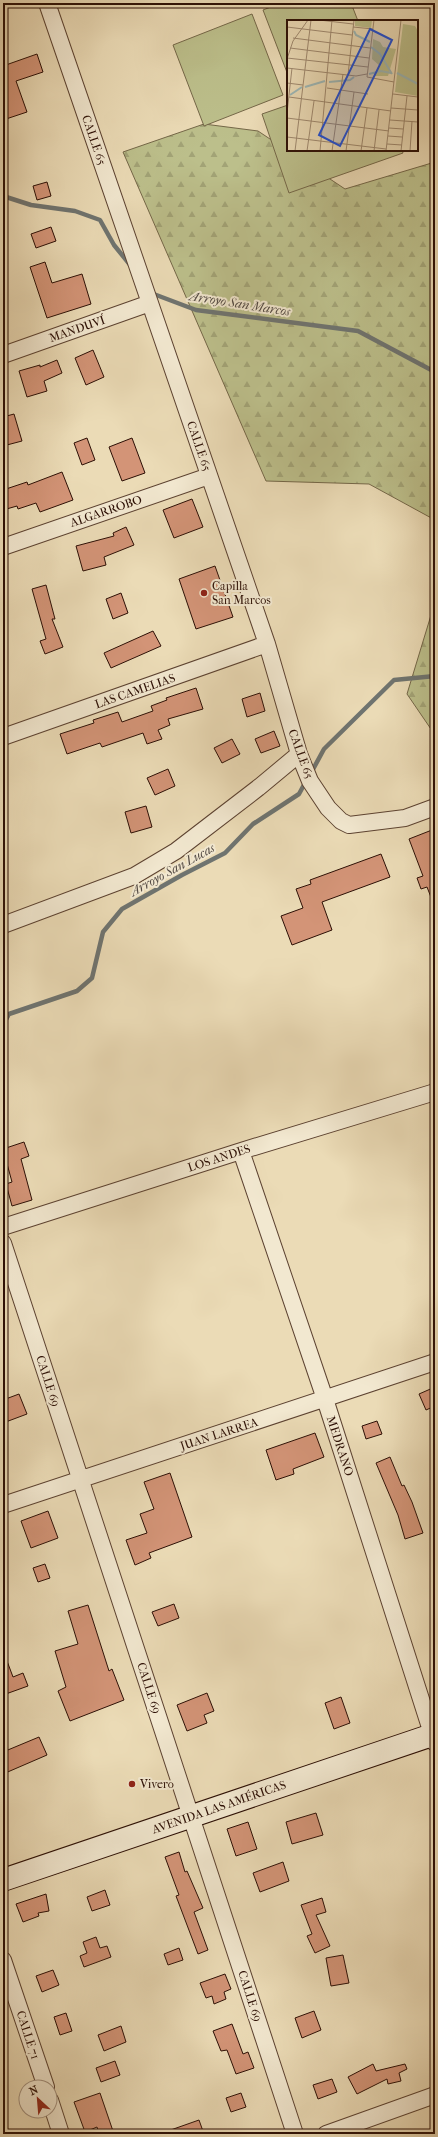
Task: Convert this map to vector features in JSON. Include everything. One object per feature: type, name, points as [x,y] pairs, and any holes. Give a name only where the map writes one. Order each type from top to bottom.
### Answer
[{"type":"main road","name":"AVENIDA LAS AMÉRICAS","points":[[3,1880],[434,1737]]},
{"type":"street","name":"CALLE 65","points":[[47,3],[267,644],[299,754],[310,781],[328,808],[349,825],[405,818],[435,807]]},
{"type":"street","name":"MANDUVÍ","points":[[3,355],[150,303]]},
{"type":"street","name":"ALGARROBO","points":[[3,547],[209,476]]},
{"type":"street","name":"LAS CAMELIAS","points":[[3,737],[267,644]]},
{"type":"street","points":[[3,925],[134,876],[176,851],[258,788],[299,754]]},
{"type":"street","name":"LOS ANDES","points":[[3,1227],[241,1150],[435,1092]]},
{"type":"street","name":"MEDRANO","points":[[241,1150],[325,1399],[434,1737]]},
{"type":"street","name":"CALLE 69","points":[[3,1243],[295,2134]]},
{"type":"street","name":"JUAN LARREA","points":[[3,1505],[435,1362]]},
{"type":"street","name":"CALLE 71","points":[[3,1960],[43,2079]]},
{"type":"street","points":[[326,2134],[435,2095]]},
{"type":"street","points":[[56,2119],[61,2134]]},
{"type":"green space","points":[[281,3],[351,3],[358,20],[287,20],[287,72],[263,10]]},
{"type":"green space","points":[[252,14],[283,95],[204,126],[173,45]]},
{"type":"green space","points":[[287,105],[287,151],[402,151],[403,153],[289,193],[262,114]]},
{"type":"green space","points":[[204,124],[258,131],[345,189],[435,162],[435,520],[369,484],[266,481],[123,152]]},
{"type":"green space","points":[[435,602],[435,735],[407,694]]},
{"type":"building","points":[[37,54],[43,72],[16,81],[27,112],[3,120],[3,66]]},
{"type":"building","points":[[47,182],[51,196],[37,200],[33,186]]},
{"type":"building","points":[[51,227],[56,241],[36,248],[31,234]]},
{"type":"building","points":[[45,262],[52,283],[82,274],[91,304],[47,318],[30,267]]},
{"type":"building","points":[[93,350],[104,377],[86,385],[75,358]]},
{"type":"building","points":[[57,360],[62,373],[44,381],[47,391],[27,397],[19,371],[40,365],[40,367]]},
{"type":"building","points":[[14,414],[22,441],[3,446],[3,417]]},
{"type":"building","points":[[87,438],[95,460],[82,465],[74,443]]},
{"type":"building","points":[[132,438],[145,473],[122,481],[109,447]]},
{"type":"building","points":[[62,472],[73,500],[40,512],[36,503],[18,509],[17,506],[3,510],[3,490],[27,482],[28,485]]},
{"type":"building","points":[[192,499],[203,527],[174,538],[163,510]]},
{"type":"building","points":[[126,527],[134,545],[104,557],[106,565],[83,571],[76,546],[114,536],[113,533]]},
{"type":"building","points":[[215,566],[233,617],[196,629],[179,579]]},
{"type":"building","points":[[46,585],[55,619],[52,619],[63,647],[45,654],[40,641],[46,639],[32,589]]},
{"type":"building","points":[[121,593],[128,613],[113,619],[106,599]]},
{"type":"building","points":[[153,631],[161,646],[111,668],[104,653]]},
{"type":"building","points":[[196,688],[203,709],[168,719],[170,725],[158,730],[162,739],[147,744],[143,733],[102,747],[100,743],[67,754],[60,734],[94,723],[93,720],[118,712],[122,722],[153,711],[151,706],[167,700],[166,698]]},
{"type":"building","points":[[260,693],[265,711],[247,717],[242,699]]},
{"type":"building","points":[[274,731],[280,746],[261,753],[255,739]]},
{"type":"building","points":[[232,739],[240,754],[222,763],[214,748]]},
{"type":"building","points":[[168,769],[175,786],[155,795],[147,778]]},
{"type":"building","points":[[146,806],[152,827],[131,833],[125,812]]},
{"type":"building","points":[[432,830],[435,840],[434,905],[427,887],[421,889],[417,878],[423,876],[409,839]]},
{"type":"building","points":[[381,854],[390,877],[322,902],[332,930],[292,945],[281,916],[303,908],[296,889],[311,884],[310,880]]},
{"type":"building","points":[[24,1142],[29,1156],[21,1159],[32,1200],[12,1206],[6,1184],[12,1182],[3,1149]]},
{"type":"building","points":[[435,1387],[435,1406],[426,1410],[419,1394]]},
{"type":"building","points":[[19,1394],[27,1414],[3,1423],[3,1400]]},
{"type":"building","points":[[377,1421],[382,1434],[366,1439],[362,1426]]},
{"type":"building","points":[[315,1433],[324,1457],[293,1469],[294,1474],[276,1480],[266,1450]]},
{"type":"building","points":[[390,1457],[402,1486],[404,1485],[412,1502],[423,1533],[405,1539],[398,1515],[376,1463]]},
{"type":"building","points":[[170,1473],[192,1537],[149,1553],[151,1558],[135,1565],[126,1540],[147,1533],[140,1514],[154,1509],[144,1482]]},
{"type":"building","points":[[48,1511],[58,1538],[31,1548],[21,1521]]},
{"type":"building","points":[[45,1564],[50,1578],[38,1582],[33,1568]]},
{"type":"building","points":[[174,1604],[179,1618],[158,1626],[152,1612]]},
{"type":"building","points":[[88,1605],[109,1671],[112,1669],[124,1700],[70,1721],[58,1691],[66,1687],[55,1651],[78,1644],[68,1611]]},
{"type":"building","points":[[4,1653],[13,1677],[23,1673],[28,1686],[3,1695]]},
{"type":"building","points":[[207,1693],[214,1711],[204,1715],[207,1723],[187,1731],[177,1705]]},
{"type":"building","points":[[341,1697],[350,1723],[334,1729],[325,1703]]},
{"type":"building","points":[[39,1737],[47,1755],[3,1774],[3,1752]]},
{"type":"building","points":[[316,1813],[323,1835],[292,1844],[286,1822]]},
{"type":"building","points":[[248,1822],[257,1849],[236,1856],[227,1829]]},
{"type":"building","points":[[179,1852],[185,1872],[187,1871],[203,1908],[194,1912],[208,1950],[198,1954],[176,1896],[179,1895],[165,1857]]},
{"type":"building","points":[[283,1862],[289,1881],[260,1892],[253,1873]]},
{"type":"building","points":[[105,1890],[110,1905],[92,1911],[87,1897]]},
{"type":"building","points":[[46,1894],[49,1911],[38,1913],[39,1916],[23,1922],[16,1904]]},
{"type":"building","points":[[322,1898],[326,1912],[316,1915],[330,1946],[315,1953],[307,1936],[312,1934],[301,1905]]},
{"type":"building","points":[[96,1937],[100,1948],[107,1946],[111,1957],[84,1967],[80,1956],[87,1953],[83,1942]]},
{"type":"building","points":[[179,1948],[183,1960],[168,1965],[164,1954]]},
{"type":"building","points":[[343,1955],[349,1983],[331,1986],[326,1958]]},
{"type":"building","points":[[53,1970],[59,1985],[42,1992],[36,1976]]},
{"type":"building","points":[[225,1974],[231,1989],[224,1992],[226,1999],[214,2004],[212,1996],[206,1998],[200,1983]]},
{"type":"building","points":[[314,2011],[321,2030],[302,2038],[295,2018]]},
{"type":"building","points":[[66,2013],[72,2031],[60,2035],[54,2017]]},
{"type":"building","points":[[232,2024],[243,2054],[248,2052],[254,2068],[236,2074],[227,2050],[221,2051],[213,2031]]},
{"type":"building","points":[[121,2026],[126,2042],[104,2051],[98,2035]]},
{"type":"building","points":[[115,2061],[120,2075],[101,2082],[96,2068]]},
{"type":"building","points":[[373,2064],[376,2071],[405,2064],[407,2069],[399,2073],[401,2081],[388,2084],[387,2079],[357,2094],[348,2077]]},
{"type":"building","points":[[332,2079],[337,2092],[318,2099],[313,2085]]},
{"type":"building","points":[[100,2093],[114,2134],[99,2134],[97,2127],[85,2132],[74,2102]]},
{"type":"building","points":[[241,2093],[246,2107],[231,2112],[226,2098]]},
{"type":"building","points":[[199,2120],[204,2134],[166,2134],[165,2132]]},
{"type":"waterway","name":"Arroyo San Marcos","points":[[3,196],[31,205],[75,211],[100,220],[114,245],[131,266]]},
{"type":"waterway","name":"Arroyo San Marcos","points":[[151,293],[196,310],[358,331],[435,372]]},
{"type":"waterway","name":"Arroyo San Lucas","points":[[311,773],[324,749],[394,680],[435,676]]},
{"type":"waterway","name":"Arroyo San Lucas","points":[[3,1025],[9,1014],[77,991],[92,978],[103,932],[122,909],[182,875],[225,853],[253,824],[299,794],[306,781]]},
{"type":"place","name":"Capilla San Marcos","points":[[204,593]]},
{"type":"place","name":"Vivero","points":[[132,1784]]}]
